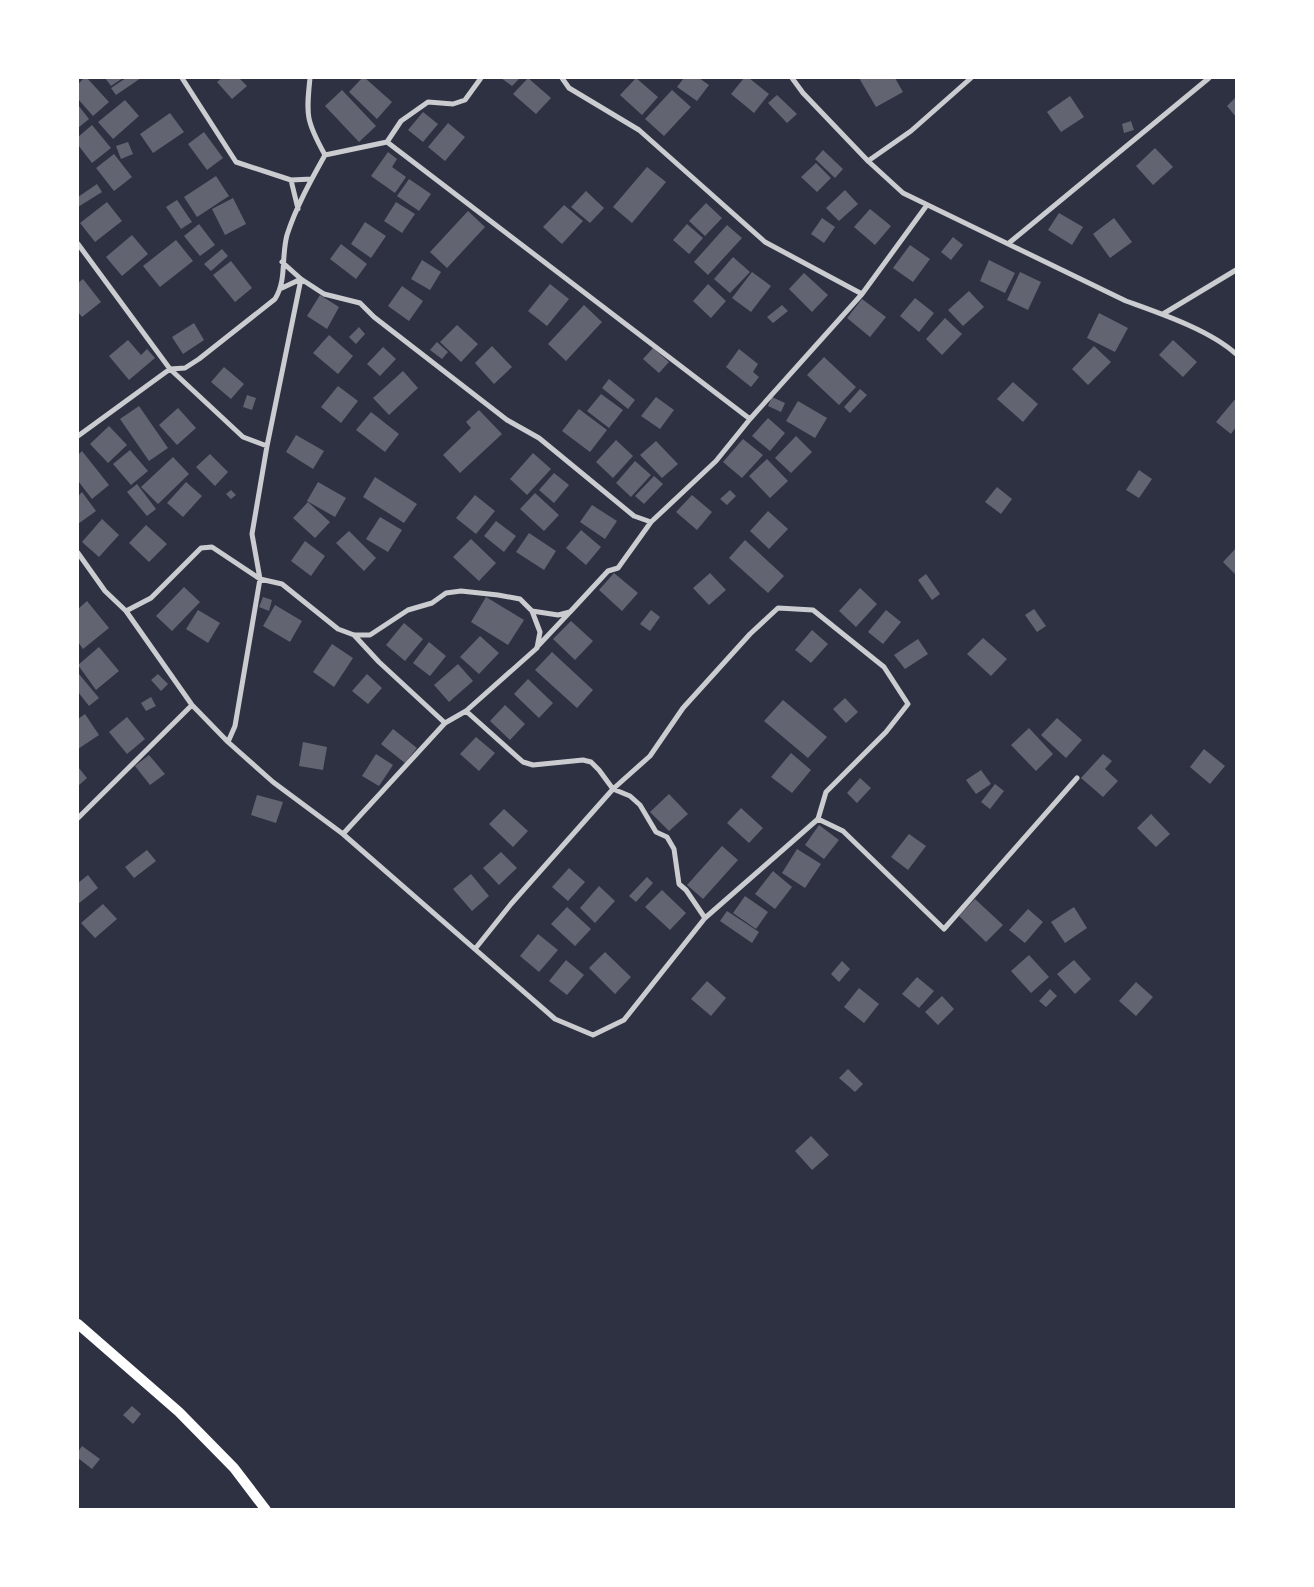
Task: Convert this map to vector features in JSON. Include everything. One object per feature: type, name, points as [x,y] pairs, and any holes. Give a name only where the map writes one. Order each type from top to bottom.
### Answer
[{"type":"main road","points":[[78,1324],[179,1412],[234,1468],[266,1510]]},
{"type":"street","points":[[182,78],[236,162],[291,180],[312,180]]},
{"type":"street","points":[[310,78],[306,112],[310,128],[325,155]]},
{"type":"street","points":[[325,155],[387,142],[401,121],[428,102],[453,104],[465,100],[481,78]]},
{"type":"street","points":[[562,78],[569,88],[639,130],[765,242],[862,294]]},
{"type":"street","points":[[792,78],[803,93],[868,161],[903,193],[1126,301],[1163,314],[1226,345],[1236,354]]},
{"type":"street","points":[[868,161],[911,131],[971,78]]},
{"type":"street","points":[[1009,243],[1209,78]]},
{"type":"street","points":[[387,142],[750,419]]},
{"type":"street","points":[[282,288],[282,262],[287,236],[325,155]]},
{"type":"street","points":[[291,180],[298,210]]},
{"type":"street","points":[[343,834],[445,723],[466,711],[537,648],[608,571],[618,568],[651,522],[716,461],[750,419],[862,294],[927,205]]},
{"type":"street","points":[[78,244],[170,369],[243,437],[267,446]]},
{"type":"street","points":[[282,262],[301,279],[324,294],[360,303],[374,317],[508,420],[538,438],[569,462],[634,516],[651,522]]},
{"type":"street","points":[[1163,314],[1236,270]]},
{"type":"street","points":[[78,436],[170,369],[185,368],[199,360],[275,298],[282,288],[301,279]]},
{"type":"street","points":[[228,742],[234,726],[260,579],[252,534],[267,446],[301,279]]},
{"type":"street","points":[[126,611],[151,598],[201,548],[212,547],[260,579],[282,584],[338,629],[354,635],[370,636],[408,610],[432,603],[446,593],[461,592],[520,599],[532,611],[540,632],[537,648]]},
{"type":"street","points":[[78,552],[105,591],[126,611],[192,705],[228,742],[273,782],[343,834],[475,949],[556,1019],[593,1035],[624,1020],[705,918],[818,819],[826,792],[886,732],[908,704],[884,667],[813,610],[778,608],[750,634],[683,708],[650,756],[613,789],[510,904],[475,949]]},
{"type":"street","points":[[532,611],[558,615],[570,612]]},
{"type":"street","points":[[354,635],[379,662],[445,723]]},
{"type":"street","points":[[78,818],[192,705]]},
{"type":"street","points":[[466,711],[522,762],[533,765],[583,760],[591,762],[600,770],[613,789],[630,796],[640,805],[656,832],[667,837],[674,849],[679,884],[686,890],[705,918]]},
{"type":"street","points":[[818,819],[843,831],[944,929],[1077,778]]},
{"type":"building","points":[[84,78],[87,78],[109,102],[93,116],[78,99],[78,84]]},
{"type":"building","points":[[105,78],[123,78],[111,86]]},
{"type":"building","points":[[126,78],[141,78],[116,95],[111,88]]},
{"type":"building","points":[[222,78],[239,78],[247,86],[232,99],[217,82]]},
{"type":"building","points":[[362,78],[365,78],[392,102],[377,119],[349,92]]},
{"type":"building","points":[[501,78],[520,78],[512,86]]},
{"type":"building","points":[[528,78],[551,98],[536,114],[513,94]]},
{"type":"building","points":[[636,78],[658,97],[642,115],[620,95]]},
{"type":"building","points":[[684,78],[699,78],[709,85],[697,101],[677,87]]},
{"type":"building","points":[[744,78],[749,78],[769,94],[754,113],[731,94]]},
{"type":"building","points":[[859,78],[895,78],[903,92],[876,107]]},
{"type":"building","points":[[342,90],[376,126],[359,142],[325,106]]},
{"type":"building","points":[[672,90],[691,107],[664,136],[645,119]]},
{"type":"building","points":[[777,95],[797,114],[787,123],[768,103]]},
{"type":"building","points":[[1070,96],[1084,117],[1061,132],[1047,112]]},
{"type":"building","points":[[1236,97],[1236,117],[1227,106]]},
{"type":"building","points":[[125,100],[139,116],[113,139],[98,122]]},
{"type":"building","points":[[78,105],[89,119],[78,128]]},
{"type":"building","points":[[423,112],[438,124],[423,142],[408,130]]},
{"type":"building","points":[[170,113],[184,132],[153,153],[140,134]]},
{"type":"building","points":[[1131,121],[1134,130],[1124,133],[1122,124]]},
{"type":"building","points":[[448,123],[465,137],[445,161],[428,147]]},
{"type":"building","points":[[92,125],[111,148],[92,163],[78,145],[78,137]]},
{"type":"building","points":[[204,132],[223,158],[207,170],[188,144]]},
{"type":"building","points":[[128,142],[133,154],[121,159],[116,146]]},
{"type":"building","points":[[1155,148],[1173,167],[1153,185],[1136,166]]},
{"type":"building","points":[[823,150],[843,169],[835,178],[815,159]]},
{"type":"building","points":[[388,152],[397,159],[392,167],[406,177],[395,193],[371,176]]},
{"type":"building","points":[[114,154],[132,177],[114,191],[96,168]]},
{"type":"building","points":[[816,163],[831,178],[817,192],[801,177]]},
{"type":"building","points":[[647,167],[666,182],[632,223],[613,207]]},
{"type":"building","points":[[216,176],[229,196],[197,217],[184,197]]},
{"type":"building","points":[[409,179],[431,194],[419,211],[397,196]]},
{"type":"building","points":[[97,184],[102,192],[78,207],[78,197]]},
{"type":"building","points":[[845,190],[858,204],[839,221],[826,208]]},
{"type":"building","points":[[586,191],[604,208],[590,223],[571,207]]},
{"type":"building","points":[[233,198],[246,224],[225,235],[212,209]]},
{"type":"building","points":[[177,200],[192,222],[181,229],[166,207]]},
{"type":"building","points":[[107,202],[122,221],[95,242],[80,223]]},
{"type":"building","points":[[396,202],[415,214],[402,233],[384,221]]},
{"type":"building","points":[[706,203],[722,218],[705,236],[689,221]]},
{"type":"building","points":[[564,205],[583,221],[562,244],[543,227]]},
{"type":"building","points":[[870,209],[891,226],[875,245],[854,227]]},
{"type":"building","points":[[468,211],[485,227],[447,268],[430,252]]},
{"type":"building","points":[[1059,213],[1083,227],[1072,245],[1048,230]]},
{"type":"building","points":[[822,218],[835,227],[824,243],[811,234]]},
{"type":"building","points":[[1114,218],[1132,242],[1110,258],[1093,234]]},
{"type":"building","points":[[365,222],[386,236],[371,258],[351,244]]},
{"type":"building","points":[[199,224],[215,245],[200,256],[184,236]]},
{"type":"building","points":[[687,224],[703,238],[689,254],[673,240]]},
{"type":"building","points":[[727,225],[742,238],[708,275],[694,262]]},
{"type":"building","points":[[132,235],[148,254],[122,276],[106,257]]},
{"type":"building","points":[[953,237],[963,245],[951,260],[941,252]]},
{"type":"building","points":[[176,240],[193,261],[160,287],[143,266]]},
{"type":"building","points":[[341,244],[367,264],[356,279],[330,259]]},
{"type":"building","points":[[910,245],[930,259],[913,282],[893,268]]},
{"type":"building","points":[[222,249],[228,256],[211,271],[204,264]]},
{"type":"building","points":[[733,257],[750,272],[730,293],[714,279]]},
{"type":"building","points":[[422,260],[441,272],[430,290],[411,279]]},
{"type":"building","points":[[989,260],[1015,273],[1005,293],[980,281]]},
{"type":"building","points":[[231,261],[252,288],[235,302],[213,275]]},
{"type":"building","points":[[752,272],[771,286],[751,312],[732,298]]},
{"type":"building","points":[[1020,272],[1041,282],[1028,310],[1007,300]]},
{"type":"building","points":[[804,273],[828,295],[812,312],[789,289]]},
{"type":"building","points":[[83,279],[101,302],[82,317],[78,312],[78,283]]},
{"type":"building","points":[[550,284],[569,299],[547,326],[528,311]]},
{"type":"building","points":[[708,284],[726,301],[711,318],[693,301]]},
{"type":"building","points":[[402,286],[423,301],[409,321],[388,306]]},
{"type":"building","points":[[969,291],[984,307],[963,326],[948,310]]},
{"type":"building","points":[[320,295],[339,307],[327,329],[307,316]]},
{"type":"building","points":[[915,298],[934,313],[919,332],[900,316]]},
{"type":"building","points":[[862,299],[886,317],[870,337],[847,318]]},
{"type":"building","points":[[584,305],[602,322],[566,361],[548,344]]},
{"type":"building","points":[[782,305],[788,311],[773,323],[767,317]]},
{"type":"building","points":[[1099,313],[1128,328],[1115,352],[1087,338]]},
{"type":"building","points":[[945,318],[962,334],[942,355],[926,339]]},
{"type":"building","points":[[194,323],[204,340],[183,354],[172,337]]},
{"type":"building","points":[[457,325],[478,344],[461,362],[440,342]]},
{"type":"building","points":[[359,327],[365,334],[356,344],[349,337]]},
{"type":"building","points":[[329,335],[353,356],[338,374],[313,353]]},
{"type":"building","points":[[128,340],[141,355],[147,349],[155,358],[129,380],[109,356]]},
{"type":"building","points":[[1173,340],[1197,362],[1183,377],[1159,355]]},
{"type":"building","points":[[437,342],[448,352],[442,359],[430,350]]},
{"type":"building","points":[[492,346],[512,367],[494,384],[475,363]]},
{"type":"building","points":[[1094,346],[1111,362],[1088,385],[1072,369]]},
{"type":"building","points":[[383,347],[396,359],[380,376],[367,364]]},
{"type":"building","points":[[653,348],[669,362],[659,373],[643,359]]},
{"type":"building","points":[[739,349],[758,364],[753,372],[759,377],[751,387],[726,367]]},
{"type":"building","points":[[824,357],[856,387],[839,405],[807,375]]},
{"type":"building","points":[[224,367],[244,384],[231,399],[211,382]]},
{"type":"building","points":[[403,371],[418,388],[389,415],[373,398]]},
{"type":"building","points":[[609,379],[635,400],[628,409],[602,388]]},
{"type":"building","points":[[1013,382],[1038,404],[1023,422],[997,399]]},
{"type":"building","points":[[338,386],[358,401],[341,423],[321,407]]},
{"type":"building","points":[[860,389],[867,395],[850,413],[844,407]]},
{"type":"building","points":[[601,394],[623,410],[609,428],[587,411]]},
{"type":"building","points":[[247,395],[256,398],[252,410],[243,407]]},
{"type":"building","points":[[656,397],[674,410],[660,429],[641,416]]},
{"type":"building","points":[[772,397],[785,403],[781,412],[768,406]]},
{"type":"building","points":[[1236,398],[1236,427],[1231,434],[1216,422]]},
{"type":"building","points":[[798,401],[827,418],[815,438],[786,421]]},
{"type":"building","points":[[139,406],[168,448],[149,461],[120,419]]},
{"type":"building","points":[[178,408],[196,428],[177,445],[159,425]]},
{"type":"building","points":[[579,409],[607,430],[590,452],[562,431]]},
{"type":"building","points":[[479,410],[502,434],[460,473],[443,455],[471,428],[466,422]]},
{"type":"building","points":[[371,412],[399,434],[385,452],[356,430]]},
{"type":"building","points":[[768,418],[785,433],[770,451],[752,436]]},
{"type":"building","points":[[109,426],[127,445],[108,463],[90,444]]},
{"type":"building","points":[[296,435],[324,451],[313,469],[286,452]]},
{"type":"building","points":[[796,436],[812,452],[791,473],[775,458]]},
{"type":"building","points":[[743,439],[763,455],[742,478],[723,462]]},
{"type":"building","points":[[616,440],[633,456],[613,478],[596,462]]},
{"type":"building","points":[[656,441],[678,464],[662,478],[640,455]]},
{"type":"building","points":[[130,450],[148,471],[131,485],[113,464]]},
{"type":"building","points":[[82,451],[109,485],[92,499],[78,481],[78,455]]},
{"type":"building","points":[[533,453],[551,469],[527,495],[510,479]]},
{"type":"building","points":[[210,454],[228,472],[215,486],[196,467]]},
{"type":"building","points":[[173,457],[189,474],[158,504],[141,487]]},
{"type":"building","points":[[767,459],[788,481],[770,498],[749,476]]},
{"type":"building","points":[[635,461],[651,475],[631,497],[616,483]]},
{"type":"building","points":[[1139,470],[1152,479],[1139,498],[1126,490]]},
{"type":"building","points":[[554,473],[569,485],[554,503],[539,490]]},
{"type":"building","points":[[654,476],[663,484],[644,504],[635,496]]},
{"type":"building","points":[[375,477],[417,504],[404,523],[363,497]]},
{"type":"building","points":[[186,482],[202,496],[183,517],[167,503]]},
{"type":"building","points":[[318,482],[346,498],[335,517],[307,501]]},
{"type":"building","points":[[137,484],[156,509],[147,516],[127,492]]},
{"type":"building","points":[[997,487],[1012,499],[1001,514],[985,502]]},
{"type":"building","points":[[231,490],[236,495],[231,499],[226,494]]},
{"type":"building","points":[[730,490],[736,496],[727,505],[720,499]]},
{"type":"building","points":[[82,492],[96,511],[78,524],[78,496]]},
{"type":"building","points":[[535,493],[559,515],[544,531],[520,509]]},
{"type":"building","points":[[475,495],[495,511],[476,534],[456,518]]},
{"type":"building","points":[[692,495],[712,512],[697,530],[676,512]]},
{"type":"building","points":[[308,502],[330,522],[315,538],[293,518]]},
{"type":"building","points":[[592,505],[617,521],[605,539],[580,522]]},
{"type":"building","points":[[768,511],[788,529],[769,549],[750,531]]},
{"type":"building","points":[[380,517],[402,530],[388,552],[366,539]]},
{"type":"building","points":[[102,519],[119,535],[99,557],[82,542]]},
{"type":"building","points":[[496,521],[516,536],[504,552],[484,536]]},
{"type":"building","points":[[146,525],[167,544],[149,562],[129,543]]},
{"type":"building","points":[[581,530],[601,547],[586,565],[566,548]]},
{"type":"building","points":[[349,531],[376,558],[364,571],[336,543]]},
{"type":"building","points":[[529,533],[556,551],[544,570],[516,552]]},
{"type":"building","points":[[471,539],[496,563],[479,581],[453,557]]},
{"type":"building","points":[[745,540],[784,576],[768,593],[729,558]]},
{"type":"building","points":[[305,541],[325,556],[311,576],[291,561]]},
{"type":"building","points":[[1236,548],[1236,575],[1223,562]]},
{"type":"building","points":[[614,573],[638,593],[622,611],[599,590]]},
{"type":"building","points":[[710,573],[726,590],[709,605],[693,588]]},
{"type":"building","points":[[926,574],[940,594],[932,600],[918,580]]},
{"type":"building","points":[[184,587],[200,602],[172,631],[156,616]]},
{"type":"building","points":[[860,588],[877,604],[856,627],[839,611]]},
{"type":"building","points":[[263,597],[272,600],[269,611],[259,607]]},
{"type":"building","points":[[486,597],[524,620],[508,645],[471,622]]},
{"type":"building","points":[[87,601],[109,628],[83,649],[78,642],[78,609]]},
{"type":"building","points":[[275,605],[302,621],[290,642],[263,626]]},
{"type":"building","points":[[1034,609],[1046,626],[1037,632],[1025,615]]},
{"type":"building","points":[[198,610],[220,623],[208,643],[186,629]]},
{"type":"building","points":[[651,610],[660,617],[650,631],[640,624]]},
{"type":"building","points":[[886,610],[901,622],[883,644],[868,632]]},
{"type":"building","points":[[571,621],[593,641],[575,660],[553,639]]},
{"type":"building","points":[[404,623],[423,639],[405,661],[386,645]]},
{"type":"building","points":[[812,630],[828,644],[811,663],[795,650]]},
{"type":"building","points":[[480,636],[499,653],[479,674],[460,657]]},
{"type":"building","points":[[983,638],[1007,659],[991,676],[967,654]]},
{"type":"building","points":[[918,639],[928,654],[905,669],[894,655]]},
{"type":"building","points":[[429,642],[446,656],[430,676],[413,663]]},
{"type":"building","points":[[332,644],[353,658],[334,687],[313,672]]},
{"type":"building","points":[[99,647],[119,671],[96,690],[78,665]]},
{"type":"building","points":[[552,652],[593,690],[577,708],[535,670]]},
{"type":"building","points":[[458,664],[473,681],[449,702],[434,685]]},
{"type":"building","points":[[79,674],[99,698],[89,706],[78,692]]},
{"type":"building","points":[[158,674],[168,684],[161,691],[151,680]]},
{"type":"building","points":[[367,674],[382,688],[368,704],[352,691]]},
{"type":"building","points":[[528,679],[553,703],[539,718],[514,694]]},
{"type":"building","points":[[151,697],[156,706],[146,711],[141,703]]},
{"type":"building","points":[[845,698],[858,712],[846,723],[833,709]]},
{"type":"building","points":[[783,700],[827,737],[808,758],[764,721]]},
{"type":"building","points":[[505,705],[525,724],[510,740],[490,721]]},
{"type":"building","points":[[85,714],[99,735],[78,749],[78,719]]},
{"type":"building","points":[[127,717],[145,739],[127,754],[109,732]]},
{"type":"building","points":[[1057,718],[1082,740],[1066,758],[1041,735]]},
{"type":"building","points":[[1029,728],[1053,754],[1036,771],[1011,745]]},
{"type":"building","points":[[393,729],[417,748],[405,763],[381,744]]},
{"type":"building","points":[[476,737],[495,753],[479,771],[460,754]]},
{"type":"building","points":[[303,742],[327,747],[323,770],[299,766]]},
{"type":"building","points":[[1204,749],[1225,766],[1210,784],[1190,767]]},
{"type":"building","points":[[791,753],[811,770],[792,793],[771,777]]},
{"type":"building","points":[[376,754],[393,765],[379,786],[362,776]]},
{"type":"building","points":[[1103,754],[1112,761],[1105,769],[1118,781],[1103,797],[1081,778]]},
{"type":"building","points":[[149,755],[165,774],[150,785],[135,766]]},
{"type":"building","points":[[78,767],[87,778],[78,786]]},
{"type":"building","points":[[981,770],[991,784],[976,794],[966,780]]},
{"type":"building","points":[[860,778],[871,788],[857,803],[847,793]]},
{"type":"building","points":[[995,784],[1004,791],[990,809],[981,802]]},
{"type":"building","points":[[669,794],[688,814],[669,831],[650,812]]},
{"type":"building","points":[[257,795],[283,802],[276,823],[251,815]]},
{"type":"building","points":[[741,808],[763,828],[749,843],[727,823]]},
{"type":"building","points":[[504,809],[528,831],[513,847],[489,824]]},
{"type":"building","points":[[1151,814],[1170,834],[1156,847],[1137,828]]},
{"type":"building","points":[[819,825],[839,840],[824,859],[805,845]]},
{"type":"building","points":[[909,834],[926,846],[908,870],[891,857]]},
{"type":"building","points":[[722,846],[738,860],[703,899],[687,885]]},
{"type":"building","points":[[797,849],[821,864],[805,888],[782,873]]},
{"type":"building","points":[[147,850],[156,861],[134,878],[125,867]]},
{"type":"building","points":[[501,852],[517,868],[499,885],[483,868]]},
{"type":"building","points":[[569,868],[585,882],[568,901],[552,887]]},
{"type":"building","points":[[773,871],[792,887],[775,909],[755,894]]},
{"type":"building","points":[[471,874],[489,896],[472,911],[453,889]]},
{"type":"building","points":[[88,875],[98,888],[78,904],[78,883]]},
{"type":"building","points":[[647,877],[653,883],[636,902],[629,896]]},
{"type":"building","points":[[599,886],[615,901],[595,923],[580,908]]},
{"type":"building","points":[[662,890],[686,913],[670,930],[645,907]]},
{"type":"building","points":[[745,896],[768,912],[756,929],[733,913]]},
{"type":"building","points":[[975,899],[1003,925],[986,942],[959,916]]},
{"type":"building","points":[[103,904],[117,919],[95,938],[81,923]]},
{"type":"building","points":[[567,907],[591,929],[575,946],[551,924]]},
{"type":"building","points":[[1074,907],[1087,928],[1065,943],[1051,922]]},
{"type":"building","points":[[1028,909],[1043,922],[1025,943],[1009,930]]},
{"type":"building","points":[[727,911],[759,932],[752,943],[720,921]]},
{"type":"building","points":[[538,934],[558,950],[539,972],[520,956]]},
{"type":"building","points":[[605,952],[631,977],[615,994],[589,968]]},
{"type":"building","points":[[1029,955],[1049,977],[1031,993],[1011,971]]},
{"type":"building","points":[[566,960],[584,975],[567,995],[549,981]]},
{"type":"building","points":[[1074,960],[1091,979],[1075,994],[1057,974]]},
{"type":"building","points":[[842,961],[850,969],[839,982],[831,974]]},
{"type":"building","points":[[917,977],[934,991],[919,1008],[902,994]]},
{"type":"building","points":[[707,981],[726,998],[711,1016],[691,999]]},
{"type":"building","points":[[1136,982],[1153,997],[1136,1016],[1119,1001]]},
{"type":"building","points":[[859,988],[879,1004],[864,1023],[844,1007]]},
{"type":"building","points":[[1050,989],[1057,996],[1046,1007],[1039,1001]]},
{"type":"building","points":[[942,996],[954,1009],[938,1025],[925,1012]]},
{"type":"building","points":[[848,1069],[863,1084],[855,1092],[839,1078]]},
{"type":"building","points":[[811,1136],[829,1155],[812,1170],[795,1151]]},
{"type":"building","points":[[132,1406],[141,1414],[133,1424],[123,1415]]},
{"type":"building","points":[[82,1446],[100,1459],[92,1469],[78,1458],[78,1452]]}]
